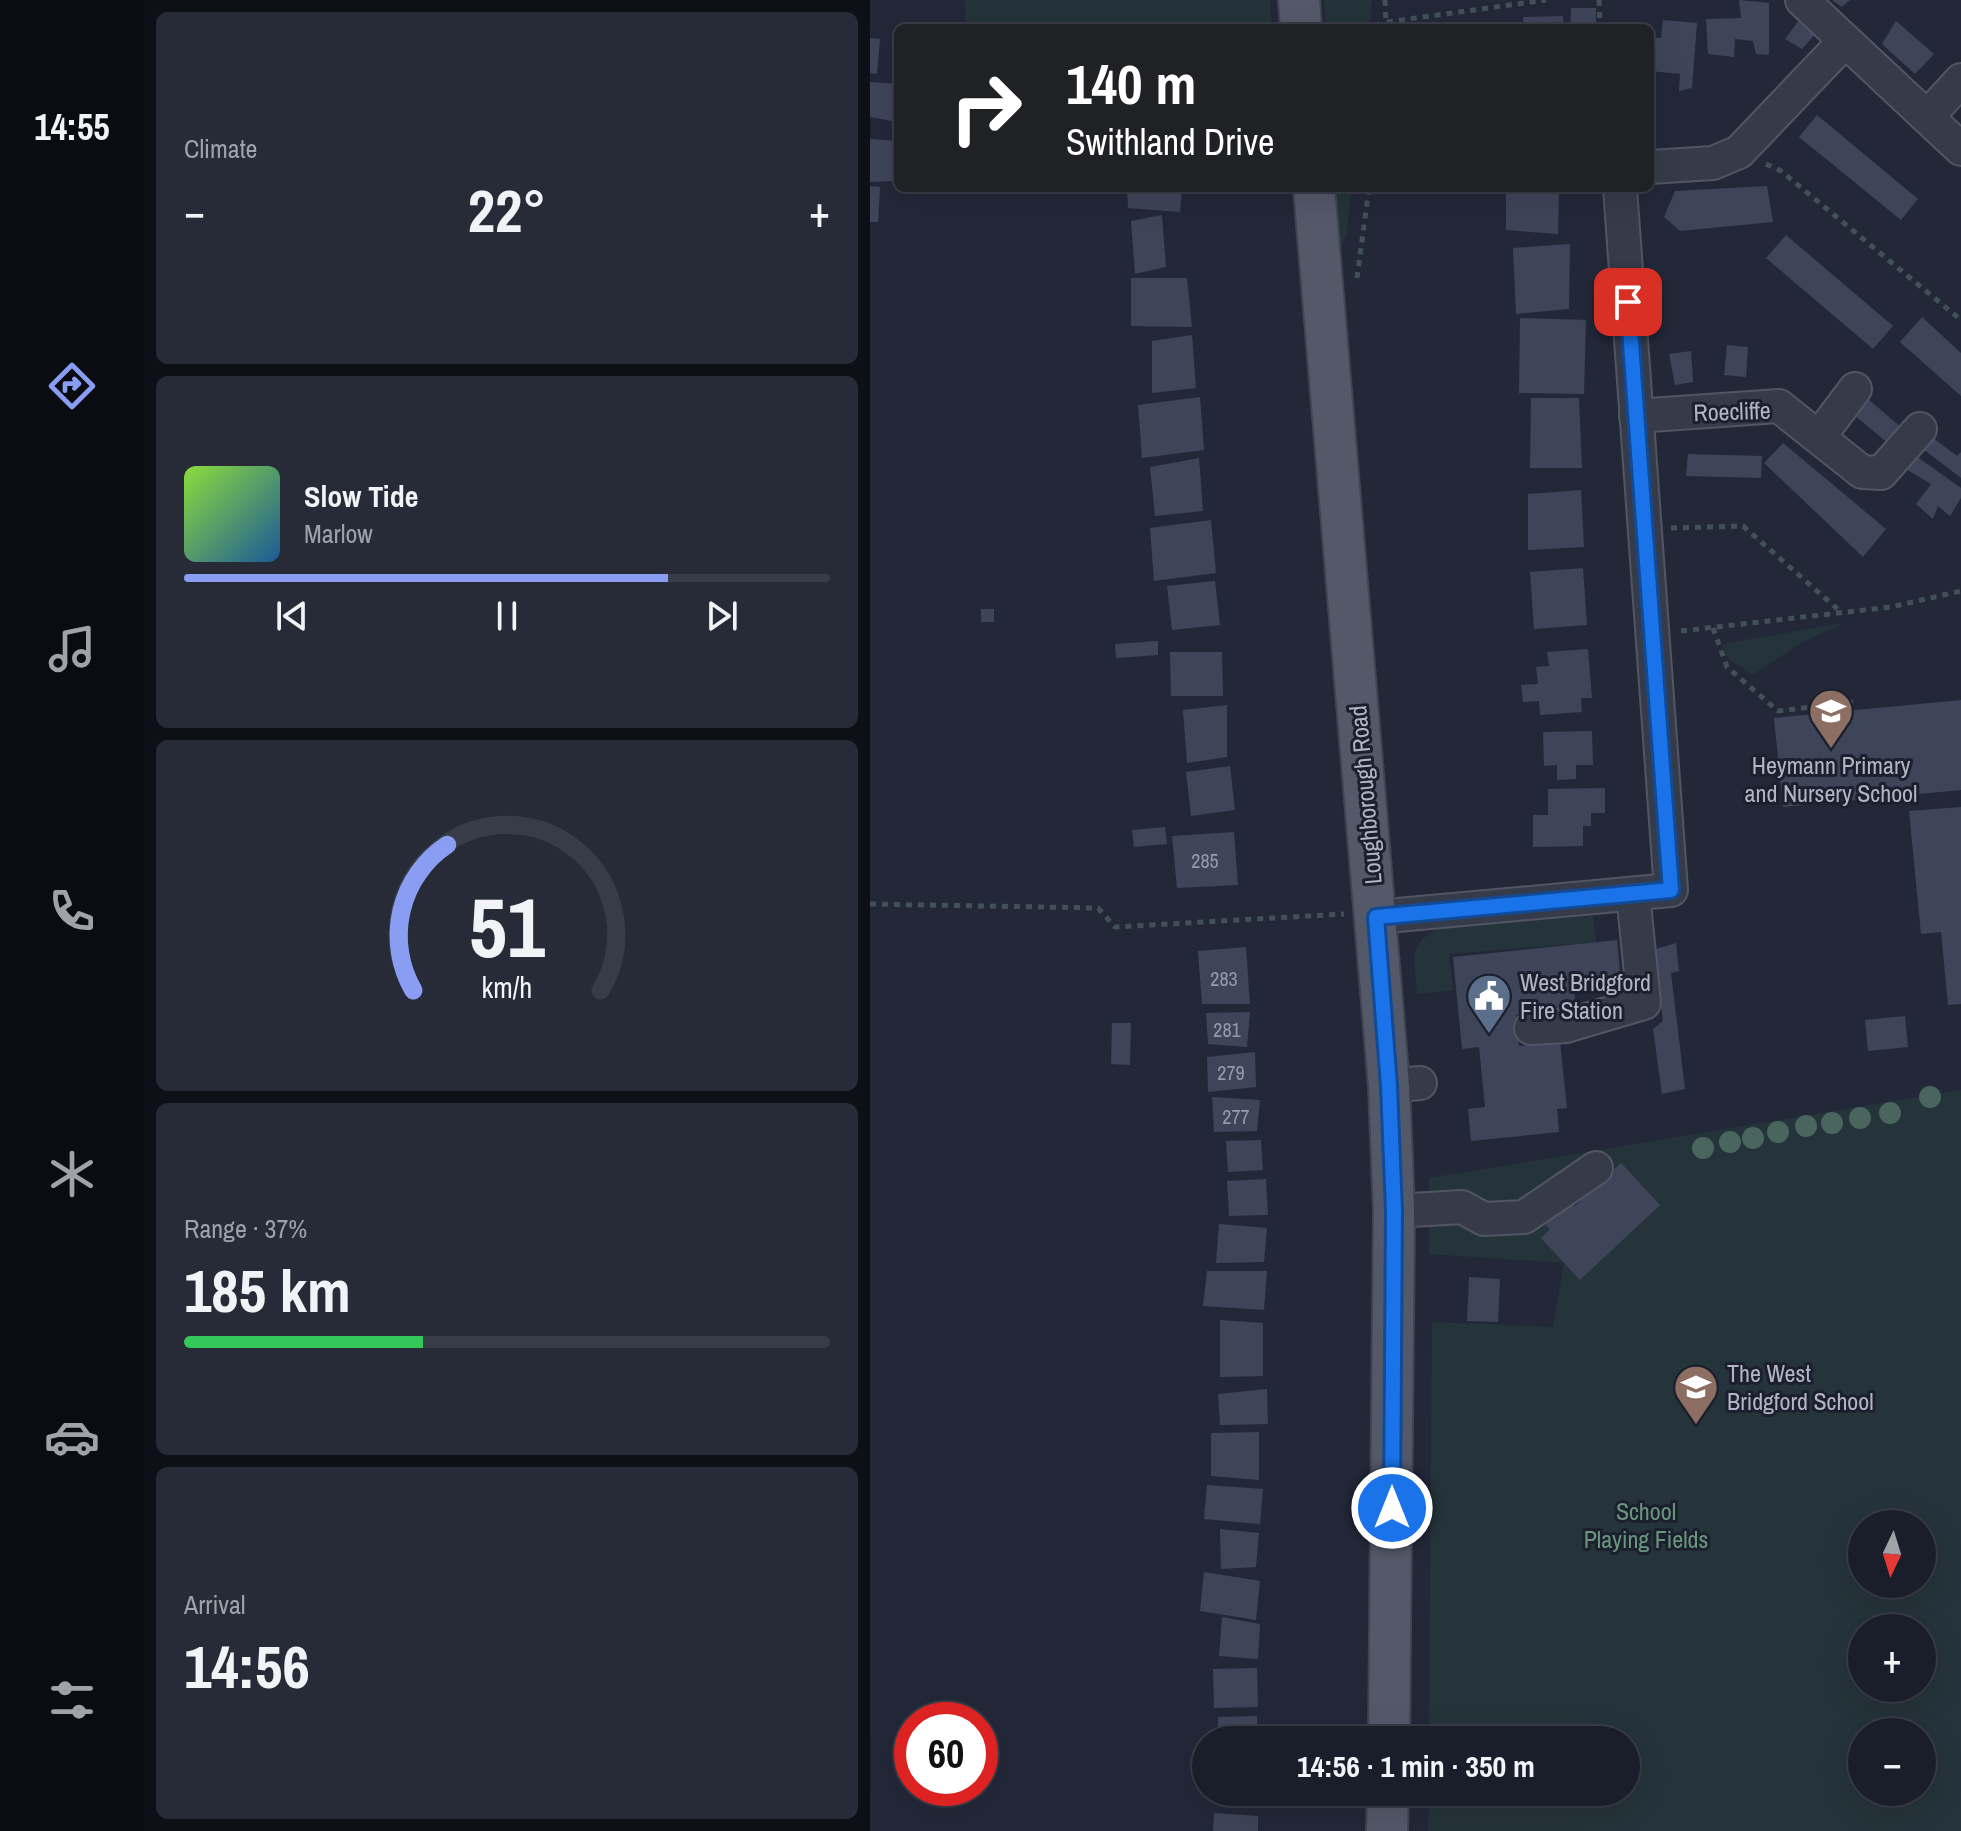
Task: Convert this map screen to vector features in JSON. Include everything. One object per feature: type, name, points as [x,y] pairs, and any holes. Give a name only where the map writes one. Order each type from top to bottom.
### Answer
[{"type":"main road","points":[[1299,0],[1301,24]]},
{"type":"main road","name":"Loughborough Road","points":[[1314,192],[1362,922],[1405,1085],[1394,1211],[1389,1726]]},
{"type":"main road","points":[[1387,1831],[1388,1806]]},
{"type":"street","points":[[1802,0],[1927,117],[1957,162]]},
{"type":"street","points":[[1654,167],[1713,163],[1739,152],[1845,41]]},
{"type":"street","points":[[1927,117],[1961,80]]},
{"type":"street","points":[[1362,922],[1671,890],[1620,192]]},
{"type":"street","points":[[1819,437],[1855,389]]},
{"type":"street","name":"Roecliffe","points":[[1636,416],[1779,406],[1862,472],[1881,473],[1920,429]]},
{"type":"street","points":[[1531,1028],[1566,1026],[1644,1003],[1633,894]]},
{"type":"street","points":[[1394,1211],[1462,1207],[1484,1219],[1524,1217],[1596,1168]]},
{"type":"path","points":[[1385,0],[1387,24]]},
{"type":"path","points":[[1393,24],[1546,0]]},
{"type":"path","points":[[1599,0],[1600,24]]},
{"type":"path","points":[[1739,152],[1781,171],[1961,320]]},
{"type":"path","points":[[1644,528],[1743,526],[1842,612]]},
{"type":"path","points":[[1652,633],[1917,603],[1961,591]]},
{"type":"path","points":[[1713,628],[1727,667],[1778,711],[1853,702]]},
{"type":"path","points":[[870,904],[1098,908],[1115,927],[1347,913],[1362,922]]},
{"type":"green space","points":[[965,0],[1270,0],[1271,24],[966,24]]},
{"type":"green space","points":[[1324,0],[1372,0],[1369,24],[1326,24]]},
{"type":"green space","points":[[1335,192],[1352,192],[1346,236],[1339,250]]},
{"type":"green space","points":[[1844,623],[1804,641],[1752,675],[1728,658],[1722,644]]},
{"type":"green space","points":[[1593,916],[1596,942],[1449,954],[1453,990],[1417,994],[1415,953],[1423,939],[1443,926]]},
{"type":"green space","name":"School Playing Fields","points":[[1961,1090],[1961,1831],[1428,1831],[1429,1806],[1640,1806],[1640,1726],[1429,1726],[1432,1322],[1553,1327],[1564,1263],[1429,1254],[1429,1178]]},
{"type":"building","points":[[1739,0],[1769,3],[1769,55],[1756,54],[1753,41],[1735,39],[1734,57],[1708,54],[1706,19],[1741,18]]},
{"type":"building","points":[[1832,0],[1850,0],[1842,7]]},
{"type":"building","points":[[1571,8],[1596,8],[1596,24],[1570,24]]},
{"type":"building","points":[[1563,16],[1564,24],[1524,24],[1523,17]]},
{"type":"building","points":[[1800,19],[1816,33],[1802,49],[1785,39]]},
{"type":"building","points":[[1663,20],[1697,23],[1692,88],[1679,91],[1680,74],[1654,71],[1654,38],[1661,38]]},
{"type":"building","points":[[1896,21],[1934,54],[1915,74],[1882,44]]},
{"type":"building","points":[[870,38],[880,39],[877,74],[870,73]]},
{"type":"building","points":[[870,82],[894,84],[894,121],[870,117]]},
{"type":"building","points":[[1817,115],[1918,199],[1901,220],[1799,137]]},
{"type":"building","points":[[870,139],[894,141],[894,181],[870,182]]},
{"type":"building","points":[[870,186],[880,187],[878,222],[870,222]]},
{"type":"building","points":[[1767,186],[1773,222],[1680,231],[1664,217],[1675,191]]},
{"type":"building","points":[[1127,192],[1182,192],[1180,212],[1128,208]]},
{"type":"building","points":[[1506,192],[1559,192],[1558,234],[1506,230]]},
{"type":"building","points":[[1162,215],[1166,267],[1135,274],[1131,221]]},
{"type":"building","points":[[1786,235],[1893,326],[1873,349],[1766,258]]},
{"type":"building","points":[[1570,244],[1569,309],[1516,314],[1513,248]]},
{"type":"building","points":[[1131,278],[1187,278],[1192,327],[1131,326]]},
{"type":"building","points":[[1922,317],[1961,353],[1961,396],[1900,342]]},
{"type":"building","points":[[1520,318],[1586,320],[1584,394],[1519,393]]},
{"type":"building","points":[[1192,335],[1196,388],[1152,393],[1152,341]]},
{"type":"building","points":[[1727,345],[1748,347],[1746,377],[1724,375]]},
{"type":"building","points":[[1691,351],[1693,382],[1675,385],[1669,354]]},
{"type":"building","points":[[1200,397],[1204,450],[1142,458],[1138,405]]},
{"type":"building","points":[[1531,398],[1579,398],[1582,468],[1530,468]]},
{"type":"building","points":[[1868,399],[1902,428],[1889,444],[1854,415]]},
{"type":"building","points":[[1932,437],[1957,456],[1961,452],[1961,478],[1923,449]]},
{"type":"building","points":[[1783,443],[1886,529],[1863,557],[1764,463]]},
{"type":"building","points":[[1688,454],[1762,456],[1761,478],[1686,476]]},
{"type":"building","points":[[1916,456],[1961,488],[1961,498],[1950,516],[1938,506],[1933,519],[1916,504],[1931,484],[1906,469]]},
{"type":"building","points":[[1199,458],[1203,511],[1155,516],[1150,467]]},
{"type":"building","points":[[1581,490],[1584,547],[1528,550],[1528,494]]},
{"type":"building","points":[[1211,520],[1216,573],[1154,581],[1150,528]]},
{"type":"building","points":[[1583,568],[1587,625],[1534,629],[1530,572]]},
{"type":"building","points":[[1215,581],[1220,625],[1172,630],[1167,586]]},
{"type":"building","points":[[981,609],[994,609],[994,622],[981,622]]},
{"type":"building","points":[[1158,641],[1158,655],[1116,658],[1115,644]]},
{"type":"building","points":[[1588,649],[1592,698],[1581,698],[1582,712],[1540,715],[1539,701],[1523,702],[1521,685],[1538,684],[1536,667],[1549,666],[1547,652]]},
{"type":"building","points":[[1170,652],[1222,652],[1223,696],[1171,696]]},
{"type":"building","points":[[1961,700],[1961,790],[1783,807],[1774,718]]},
{"type":"building","points":[[1227,705],[1227,757],[1187,763],[1183,710]]},
{"type":"building","points":[[1592,731],[1593,765],[1576,765],[1576,779],[1557,780],[1557,765],[1544,766],[1543,732]]},
{"type":"building","points":[[1230,766],[1235,810],[1191,816],[1186,772]]},
{"type":"building","points":[[1605,788],[1605,813],[1591,813],[1591,826],[1583,826],[1583,846],[1533,847],[1533,815],[1548,815],[1548,789]]},
{"type":"building","points":[[1961,807],[1961,1004],[1948,1005],[1941,932],[1921,934],[1909,811]]},
{"type":"building","points":[[1165,827],[1167,844],[1134,847],[1132,830]]},
{"type":"building","points":[[1234,832],[1238,885],[1177,888],[1172,836]]},
{"type":"building","name":"West Bridgford Fire Station","points":[[1617,940],[1621,983],[1574,987],[1576,1009],[1516,1015],[1519,1046],[1560,1042],[1567,1108],[1557,1109],[1559,1132],[1471,1141],[1468,1109],[1485,1107],[1479,1047],[1462,1049],[1453,957]]},
{"type":"building","points":[[1676,943],[1679,971],[1671,973],[1685,1089],[1662,1094],[1653,1029],[1663,1021],[1653,950]]},
{"type":"building","points":[[1246,947],[1250,1004],[1202,1004],[1198,951]]},
{"type":"building","points":[[1250,1012],[1247,1047],[1208,1044],[1206,1013]]},
{"type":"building","points":[[1905,1016],[1908,1047],[1868,1051],[1865,1020]]},
{"type":"building","points":[[1112,1023],[1131,1023],[1130,1065],[1111,1064]]},
{"type":"building","points":[[1255,1052],[1256,1087],[1208,1092],[1207,1057]]},
{"type":"building","points":[[1212,1097],[1260,1100],[1257,1131],[1214,1132]]},
{"type":"building","points":[[1261,1140],[1263,1170],[1228,1172],[1226,1141]]},
{"type":"building","points":[[1621,1163],[1660,1205],[1580,1280],[1541,1238],[1550,1229],[1544,1224],[1570,1200],[1575,1206]]},
{"type":"building","points":[[1266,1179],[1268,1215],[1229,1216],[1227,1181]]},
{"type":"building","points":[[1219,1224],[1267,1228],[1264,1262],[1216,1263]]},
{"type":"building","points":[[1207,1271],[1267,1271],[1264,1310],[1203,1306]]},
{"type":"building","points":[[1469,1277],[1500,1279],[1498,1322],[1467,1321]]},
{"type":"building","points":[[1220,1320],[1263,1323],[1263,1376],[1220,1377]]},
{"type":"building","points":[[1267,1389],[1268,1424],[1220,1425],[1218,1394]]},
{"type":"building","points":[[1259,1432],[1259,1480],[1211,1476],[1211,1433]]},
{"type":"building","points":[[1207,1485],[1263,1489],[1260,1524],[1204,1519]]},
{"type":"building","points":[[1220,1529],[1259,1533],[1256,1567],[1221,1569]]},
{"type":"building","points":[[1204,1572],[1260,1581],[1256,1620],[1200,1611]]},
{"type":"building","points":[[1222,1617],[1260,1624],[1258,1659],[1219,1656]]},
{"type":"building","points":[[1257,1668],[1258,1707],[1214,1708],[1213,1669]]},
{"type":"building","points":[[1257,1716],[1257,1726],[1218,1726],[1218,1717]]},
{"type":"building","points":[[1214,1813],[1258,1816],[1258,1831],[1213,1831]]},
{"type":"place","name":"Heymann Primary and Nursery School","points":[[1831,750]]},
{"type":"place","name":"West Bridgford Fire Station","points":[[1489,1035]]},
{"type":"place","name":"The West Bridgford School","points":[[1696,1426]]},
{"type":"route","points":[[1392,1508],[1394,1211],[1389,1086],[1376,917],[1671,890],[1628,302]]}]
